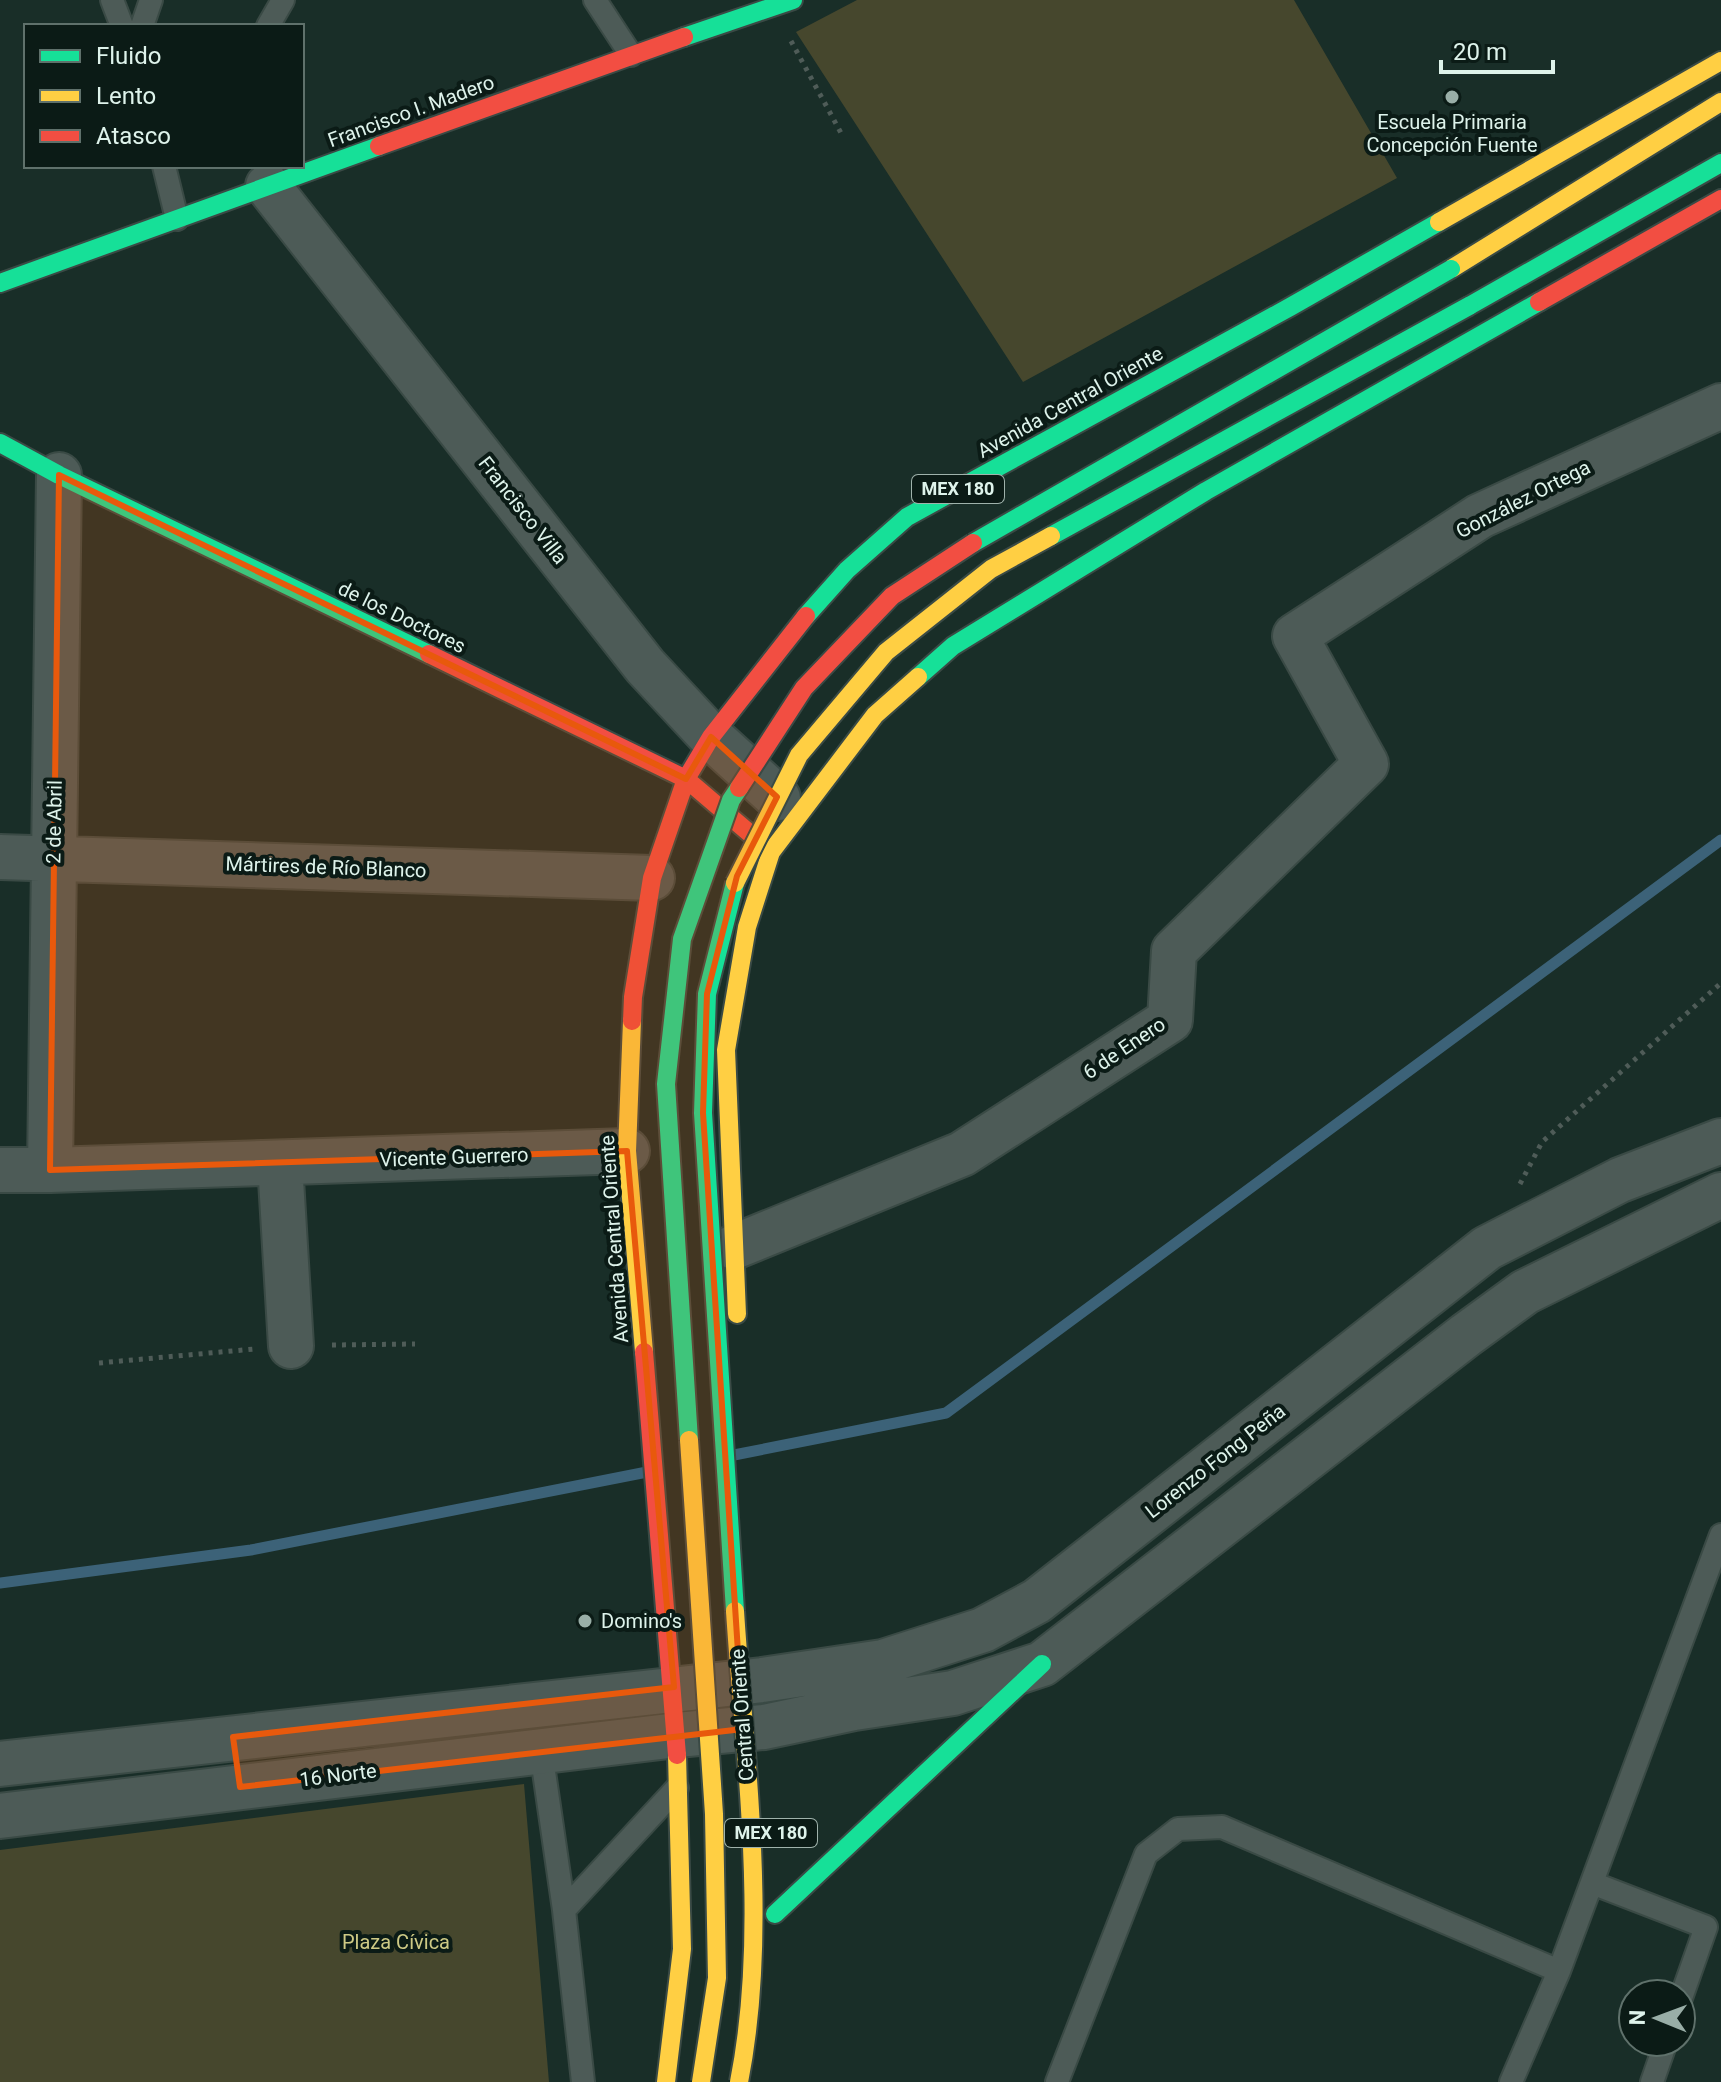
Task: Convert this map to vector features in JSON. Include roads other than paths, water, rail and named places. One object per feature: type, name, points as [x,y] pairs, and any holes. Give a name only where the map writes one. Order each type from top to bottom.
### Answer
[{"type":"main road","name":"Francisco I. Madero","points":[[0,283],[631,55],[793,0]]},
{"type":"main road","name":"Avenida Central Oriente","points":[[674,1687],[627,1151],[633,997],[652,878],[686,779],[711,737],[819,601],[847,570],[907,517],[1290,307],[1721,61]]},
{"type":"main road","points":[[701,2082],[717,1978],[714,1814],[666,1084],[682,939],[731,800],[804,688],[892,596],[997,527],[1451,269],[1721,102]]},
{"type":"main road","points":[[739,2082],[745,2052],[755,1911],[703,1113],[707,994],[737,876],[799,755],[886,652],[991,569],[1469,306],[1721,163]]},
{"type":"main road","points":[[738,1336],[726,1050],[747,927],[771,852],[875,715],[953,646],[1206,491],[1721,199]]},
{"type":"main road","name":"de los Doctores","points":[[0,443],[59,475],[686,779],[771,852]]},
{"type":"main road","points":[[773,1929],[1042,1664]]},
{"type":"main road","name":"MEX 180","points":[[666,2082],[682,1949],[674,1687]]},
{"type":"main road","points":[[755,2082],[773,1929],[773,1884]]},
{"type":"street","name":"Francisco Villa","points":[[268,186],[645,666],[711,737],[797,816]]},
{"type":"street","name":"González Ortega","points":[[1295,636],[1480,516],[1721,406]]},
{"type":"street","name":"2 de Abril","points":[[50,1170],[59,475]]},
{"type":"street","name":"6 de Enero","points":[[734,1247],[962,1154],[1170,1020],[1174,951],[1366,764],[1295,636]]},
{"type":"street","name":"Mártires de Río Blanco","points":[[0,857],[652,878]]},
{"type":"street","name":"Lorenzo Fong Peña","points":[[677,1735],[983,1630],[1037,1601],[1487,1248],[1620,1180],[1721,1141]]},
{"type":"street","name":"Vicente Guerrero","points":[[0,1170],[627,1151]]},
{"type":"street","points":[[280,1163],[291,1346]]},
{"type":"street","name":"Lorenzo Fong Peña","points":[[674,1687],[763,1703],[854,1708],[953,1693],[1042,1664],[1525,1292],[1709,1206]]},
{"type":"street","points":[[1487,1248],[1525,1292]]},
{"type":"street","points":[[0,1764],[674,1687]]},
{"type":"street","name":"16 Norte","points":[[0,1816],[677,1735]]},
{"type":"street","points":[[233,1737],[240,1787]]},
{"type":"lane","points":[[112,0],[121,24]]},
{"type":"lane","points":[[143,24],[151,0]]},
{"type":"lane","points":[[269,24],[283,0]]},
{"type":"lane","points":[[595,0],[631,55]]},
{"type":"lane","points":[[164,168],[177,219]]},
{"type":"lane","points":[[1511,2082],[1559,1971],[1721,1535]]},
{"type":"lane","points":[[541,1751],[564,1910],[583,2082]]},
{"type":"lane","points":[[564,1910],[678,1787]]},
{"type":"lane","points":[[1057,2082],[1146,1854],[1178,1829],[1222,1827],[1559,1971]]},
{"type":"lane","points":[[1592,1883],[1706,1927],[1688,1978]]},
{"type":"lane","points":[[1652,2082],[1660,2058]]},
{"type":"waterway","points":[[734,1455],[946,1413],[1721,840]]},
{"type":"waterway","points":[[0,1583],[251,1550],[647,1472]]},
{"type":"place","name":"Escuela Primaria Concepción Fuente","points":[[1452,97]]},
{"type":"place","name":"Domino's","points":[[585,1621]]},
{"type":"park label","name":"Plaza Cívica","points":[[396,1942]]}]
